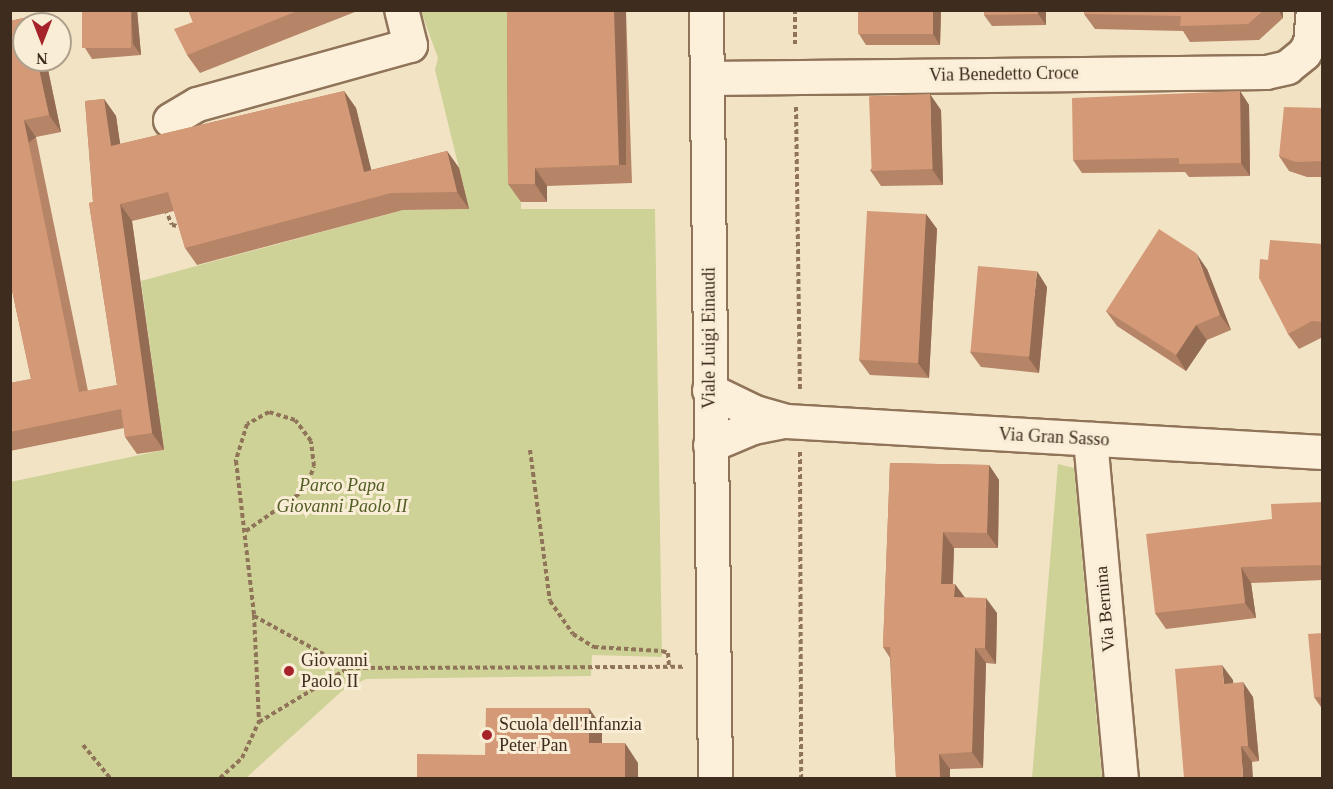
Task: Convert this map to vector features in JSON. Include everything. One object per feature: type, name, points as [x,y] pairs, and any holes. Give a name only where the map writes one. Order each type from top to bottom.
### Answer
[{"type":"street","points":[[170,120],[197,104],[410,45],[401,10]]},
{"type":"street","name":"Viale Luigi Einaudi","points":[[706,10],[710,445],[699,666],[715,778]]},
{"type":"street","name":"Via Benedetto Croce","points":[[707,78],[1266,72],[1297,60],[1310,43],[1312,10]]},
{"type":"street","name":"Via Gran Sasso","points":[[710,390],[795,419]]},
{"type":"street","name":"Via Gran Sasso","points":[[710,445],[753,427],[795,419],[1323,453]]},
{"type":"street","name":"Via Bernina","points":[[1090,439],[1121,778]]},
{"type":"street","name":"Viale Luigi Einaudi","points":[[699,666],[726,778]]},
{"type":"path","points":[[795,10],[795,419],[801,778]]},
{"type":"path","points":[[164,206],[172,225],[190,228]]},
{"type":"path","points":[[220,778],[242,758],[259,722],[254,615],[246,531],[239,507],[236,461],[247,424],[269,412],[295,420],[311,441],[314,466],[306,489],[246,531]]},
{"type":"path","points":[[530,450],[550,600],[573,634],[594,647],[662,651],[668,653],[669,667]]},
{"type":"path","points":[[254,615],[348,668],[699,666]]},
{"type":"path","points":[[259,722],[348,668]]},
{"type":"path","points":[[83,745],[110,778]]},
{"type":"green space","name":"Parco Papa Giovanni Paolo II","points":[[421,11],[519,11],[521,209],[655,209],[662,657],[592,655],[591,676],[366,679],[342,691],[246,778],[11,778],[10,482],[164,450],[141,281],[403,210],[469,209],[435,70],[438,58]]},
{"type":"green space","points":[[1058,464],[1074,468],[1102,778],[1032,778]]},
{"type":"building","points":[[82,10],[131,10],[131,48],[82,48]]},
{"type":"building","points":[[188,10],[300,10],[187,55],[174,29],[193,22]]},
{"type":"building","points":[[507,10],[614,10],[619,165],[535,168],[535,184],[508,184]]},
{"type":"building","points":[[858,10],[933,10],[933,34],[858,34]]},
{"type":"building","points":[[984,10],[1038,10],[1038,14],[984,15]]},
{"type":"building","points":[[1084,10],[1264,10],[1248,24],[1180,26],[1181,16],[1084,14]]},
{"type":"building","points":[[10,21],[12,21],[12,72],[40,72],[49,115],[24,120],[79,392],[117,385],[89,203],[93,202],[85,101],[104,99],[111,146],[344,91],[364,172],[447,151],[457,192],[391,193],[185,248],[168,192],[120,204],[152,433],[125,437],[121,409],[10,432],[10,383],[31,379],[10,281]]},
{"type":"building","points":[[1240,91],[1241,163],[1179,164],[1179,158],[1073,160],[1072,98]]},
{"type":"building","points":[[930,94],[933,169],[872,171],[869,96]]},
{"type":"building","points":[[1284,107],[1323,108],[1323,161],[1296,162],[1279,156]]},
{"type":"building","points":[[867,211],[926,214],[918,363],[859,360]]},
{"type":"building","points":[[1159,229],[1196,253],[1220,315],[1196,325],[1176,355],[1106,311]]},
{"type":"building","points":[[1270,240],[1323,244],[1323,322],[1312,321],[1288,334],[1259,278],[1260,259],[1268,260]]},
{"type":"building","points":[[978,266],[1037,271],[1029,357],[971,352]]},
{"type":"building","points":[[890,463],[989,465],[987,533],[943,532],[941,584],[955,584],[954,597],[986,598],[985,648],[975,648],[972,752],[939,754],[940,778],[896,778],[890,647],[883,647]]},
{"type":"building","points":[[1323,502],[1323,565],[1241,567],[1245,603],[1155,613],[1146,534],[1272,519],[1271,504]]},
{"type":"building","points":[[1323,633],[1323,697],[1314,697],[1308,634]]},
{"type":"building","points":[[1222,665],[1224,684],[1243,682],[1248,746],[1241,746],[1243,778],[1184,778],[1175,669]]},
{"type":"building","points":[[486,708],[589,708],[589,743],[625,743],[625,778],[417,778],[417,754],[485,755]]},
{"type":"place","name":"Giovanni Paolo II","points":[[289,671]]},
{"type":"place","name":"Scuola dell'Infanzia Peter Pan","points":[[487,735]]}]
